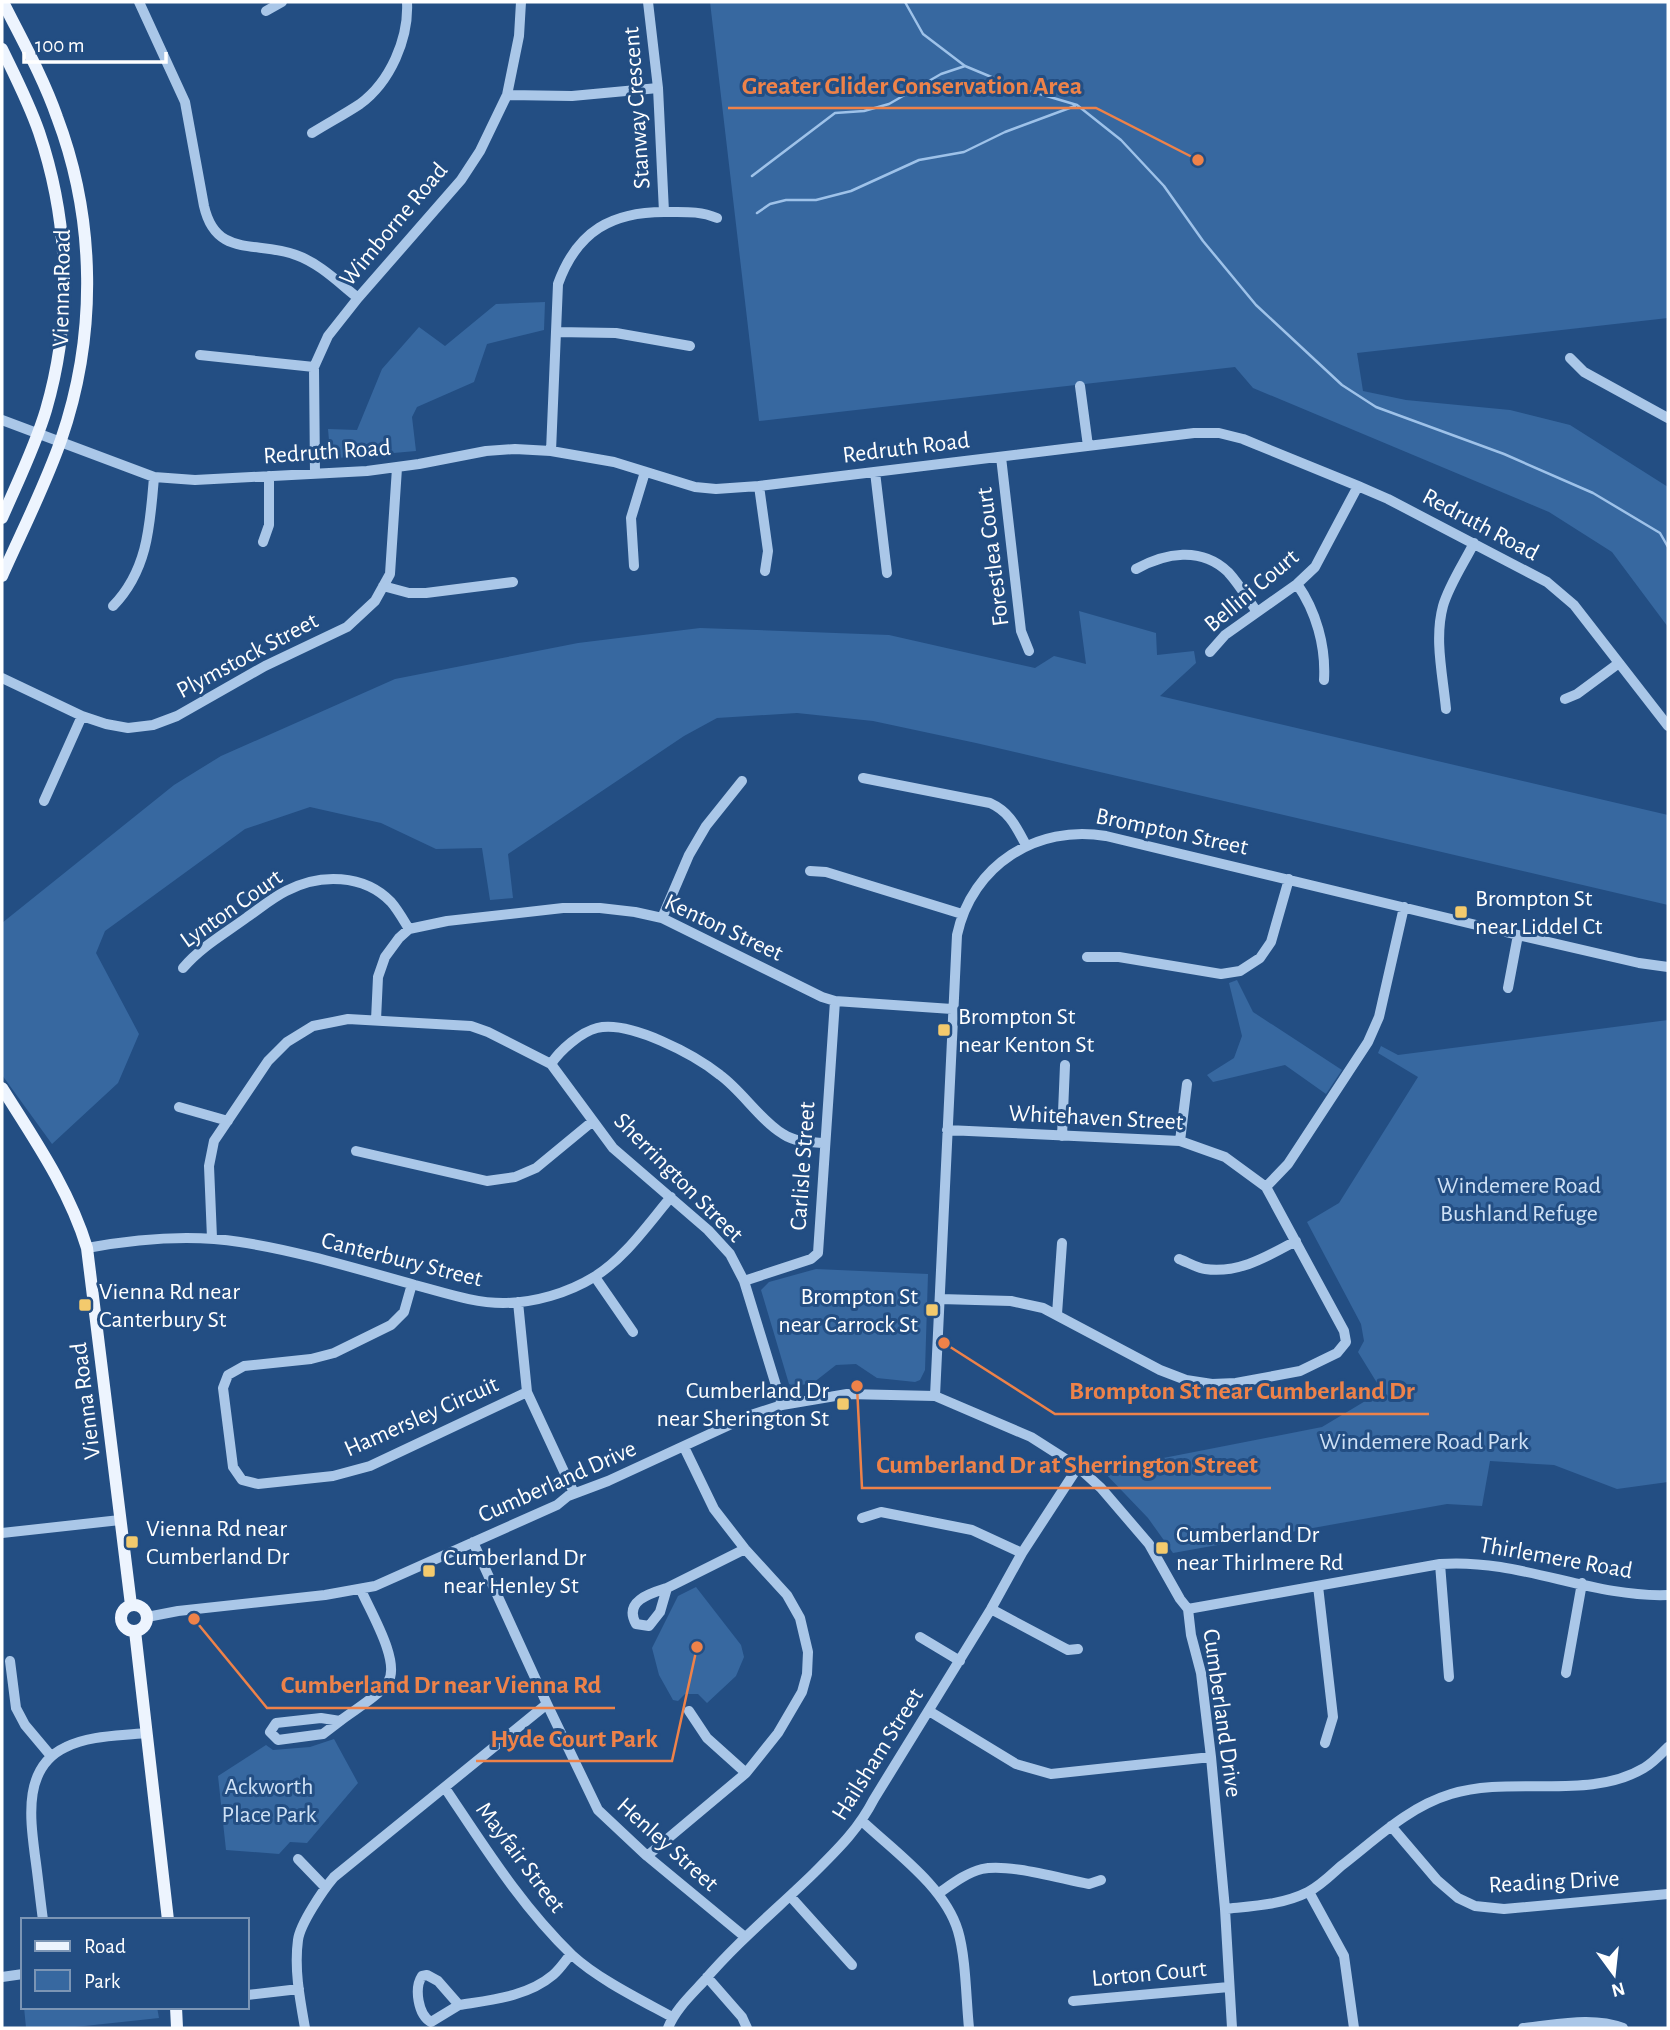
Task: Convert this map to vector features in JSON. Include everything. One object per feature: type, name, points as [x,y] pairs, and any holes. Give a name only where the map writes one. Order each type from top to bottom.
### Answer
[{"type":"main road","name":"Vienna Road","points":[[2,576],[60,441],[78,375],[83,342],[88,258],[85,223],[70,153],[57,116],[3,2]]},
{"type":"main road","name":"Vienna Road","points":[[2,49],[38,129],[52,176],[62,228],[65,274],[62,330],[51,391],[38,433],[2,519]]},
{"type":"main road","name":"Vienna Road","points":[[2,1088],[62,1185],[80,1224],[86,1248],[131,1605]]},
{"type":"main road","points":[[131,1605],[140,1606],[147,1617],[145,1625],[135,1631],[126,1628],[121,1621],[124,1609],[131,1605]]},
{"type":"main road","points":[[135,1631],[167,1918]]},
{"type":"main road","points":[[176,2009],[177,2028]]},
{"type":"street","points":[[138,2],[185,102],[206,218],[215,233],[232,243],[281,250],[313,262],[358,298]]},
{"type":"street","points":[[266,11],[282,2]]},
{"type":"street","points":[[312,133],[360,103],[375,90],[399,49],[407,26],[407,2]]},
{"type":"street","name":"Wimborne Road","points":[[315,474],[314,367],[328,336],[461,180],[480,151],[507,95],[519,36],[521,2]]},
{"type":"street","name":"Stanway Crescent","points":[[649,2],[658,88],[664,212]]},
{"type":"street","points":[[507,95],[572,96],[658,88]]},
{"type":"street","points":[[551,451],[558,284],[565,264],[576,247],[602,225],[640,212],[702,212],[717,218]]},
{"type":"street","points":[[556,332],[616,333],[691,346]]},
{"type":"street","points":[[200,355],[314,367]]},
{"type":"street","points":[[1570,358],[1584,372],[1668,418]]},
{"type":"street","points":[[1080,386],[1088,446]]},
{"type":"street","name":"Redruth Road","points":[[2,420],[154,477],[195,480],[397,468],[486,451],[515,449],[551,451],[614,462],[695,487],[716,489],[1194,433],[1219,433],[1262,446],[1358,486],[1547,582],[1574,605],[1668,726]]},
{"type":"street","name":"Forestlea Court","points":[[1001,457],[1021,631],[1029,651]]},
{"type":"street","name":"Plymstock Street","points":[[2,678],[82,716],[106,724],[128,728],[153,725],[177,716],[265,666],[347,627],[375,601],[390,574],[397,468]]},
{"type":"street","points":[[634,566],[631,518],[645,472]]},
{"type":"street","points":[[875,472],[887,573]]},
{"type":"street","points":[[263,542],[269,525],[269,476]]},
{"type":"street","points":[[113,606],[127,591],[138,569],[148,531],[154,477]]},
{"type":"street","points":[[759,486],[768,551],[765,571]]},
{"type":"street","name":"Bellini Court","points":[[1210,652],[1225,635],[1297,584],[1315,567],[1358,486]]},
{"type":"street","points":[[1446,709],[1439,640],[1440,622],[1444,604],[1474,543]]},
{"type":"street","points":[[1136,569],[1153,559],[1171,555],[1192,555],[1211,560],[1228,572],[1257,612]]},
{"type":"street","points":[[383,586],[409,593],[426,593],[513,582]]},
{"type":"street","points":[[1297,584],[1314,613],[1325,663],[1324,680]]},
{"type":"street","points":[[1565,699],[1577,694],[1619,663]]},
{"type":"street","points":[[44,802],[82,716]]},
{"type":"street","points":[[863,778],[990,803],[1011,817],[1026,845]]},
{"type":"street","points":[[662,918],[689,855],[706,826],[742,781]]},
{"type":"street","name":"Brompton Street","points":[[935,1396],[957,934],[962,914],[986,875],[1026,845],[1062,834],[1096,834],[1518,935],[1639,963],[1668,967]]},
{"type":"street","points":[[810,871],[826,872],[962,914]]},
{"type":"street","name":"Lynton Court","points":[[183,968],[196,953],[286,891],[307,882],[330,878],[353,880],[373,888],[391,902],[409,929]]},
{"type":"street","points":[[1087,957],[1119,957],[1221,974],[1240,971],[1260,958],[1271,942],[1289,879]]},
{"type":"street","points":[[1266,1187],[1288,1164],[1368,1042],[1379,1017],[1405,907]]},
{"type":"street","name":"Kenton Street","points":[[409,929],[447,921],[563,908],[635,912],[662,918],[835,1001],[952,1009]]},
{"type":"street","points":[[376,1020],[378,977],[385,957],[409,929]]},
{"type":"street","points":[[1508,988],[1518,935]]},
{"type":"street","name":"Carlisle Street","points":[[744,1282],[811,1259],[818,1252],[835,1001]]},
{"type":"street","name":"Sherrington Street","points":[[212,1238],[209,1166],[214,1141],[268,1061],[286,1042],[313,1026],[348,1019],[471,1026],[551,1063],[613,1148],[708,1230],[730,1254],[744,1282],[782,1405]]},
{"type":"street","points":[[551,1063],[585,1033],[598,1028],[615,1027],[686,1052],[722,1076],[781,1134],[797,1140],[824,1143]]},
{"type":"street","points":[[1062,1136],[1065,1065]]},
{"type":"street","points":[[1180,1141],[1188,1084]]},
{"type":"street","points":[[179,1107],[228,1121]]},
{"type":"street","points":[[356,1151],[487,1181],[515,1177],[536,1168],[593,1121]]},
{"type":"street","name":"Whitehaven Street","points":[[947,1130],[1180,1141],[1225,1157],[1266,1187],[1345,1331],[1346,1342],[1337,1353],[1300,1371],[1237,1383],[1212,1384],[1186,1380],[1160,1370],[1057,1314]]},
{"type":"street","name":"Canterbury Street","points":[[86,1248],[159,1240],[212,1238],[277,1249],[483,1301],[517,1302],[563,1292],[595,1277],[622,1254],[671,1198]]},
{"type":"street","points":[[1179,1259],[1204,1269],[1227,1269],[1251,1264],[1296,1241]]},
{"type":"street","points":[[940,1299],[1011,1301],[1057,1314],[1062,1243]]},
{"type":"street","points":[[595,1277],[633,1332]]},
{"type":"street","name":"Hamersley Circuit","points":[[412,1284],[404,1312],[391,1325],[334,1353],[311,1359],[244,1366],[228,1375],[223,1388],[233,1467],[242,1480],[258,1483],[332,1476],[370,1466],[527,1392]]},
{"type":"street","points":[[517,1302],[527,1392],[574,1493]]},
{"type":"street","name":"Cumberland Drive","points":[[147,1617],[360,1590],[394,1579],[556,1505],[574,1493],[589,1489],[751,1415],[782,1405],[847,1394],[935,1396],[1031,1437],[1078,1467],[1101,1488],[1149,1545],[1188,1609],[1201,1673],[1211,1757],[1225,1909],[1232,2028]]},
{"type":"street","points":[[647,1856],[746,1773],[778,1733],[802,1692],[807,1674],[808,1652],[800,1618],[787,1595],[745,1549],[714,1509],[684,1447]]},
{"type":"street","name":"Hailsham Street","points":[[668,2028],[672,2017],[744,1937],[848,1839],[862,1821],[960,1661],[1022,1553],[1078,1467]]},
{"type":"street","points":[[862,1518],[881,1512],[972,1530],[1022,1553]]},
{"type":"street","points":[[2,1532],[120,1520]]},
{"type":"street","name":"Henley Street","points":[[473,1542],[598,1810],[647,1856],[744,1937]]},
{"type":"street","points":[[667,1588],[745,1549]]},
{"type":"street","name":"Thirlemere Road","points":[[1188,1609],[1440,1564],[1483,1563],[1627,1592],[1668,1595]]},
{"type":"street","points":[[1440,1564],[1449,1677]]},
{"type":"street","points":[[1566,1673],[1582,1583]]},
{"type":"street","points":[[1318,1586],[1333,1717],[1325,1743]]},
{"type":"street","points":[[340,1721],[321,1718],[276,1723],[270,1732],[278,1740],[323,1734],[340,1721],[385,1686],[392,1673],[391,1659],[360,1590]]},
{"type":"street","points":[[991,1609],[1068,1650],[1078,1649]]},
{"type":"street","points":[[920,1637],[960,1661]]},
{"type":"street","points":[[10,1661],[16,1708],[25,1725],[51,1756]]},
{"type":"street","points":[[305,2028],[299,1989],[298,1937],[325,1887],[547,1704]]},
{"type":"street","points":[[929,1710],[1016,1764],[1051,1774],[1211,1757]]},
{"type":"street","points":[[690,1711],[707,1738],[746,1773]]},
{"type":"street","points":[[43,1918],[29,1810],[33,1788],[40,1771],[51,1756],[67,1746],[85,1740],[145,1733]]},
{"type":"street","points":[[1225,1909],[1286,1901],[1309,1892],[1391,1826],[1427,1802],[1452,1793],[1482,1787],[1592,1784],[1617,1779],[1644,1768],[1668,1747]]},
{"type":"street","name":"Mayfair Street","points":[[445,1788],[516,1893],[571,1954],[623,1991],[672,2017]]},
{"type":"street","points":[[862,1821],[939,1893],[958,1931],[969,2028]]},
{"type":"street","name":"Reading Drive","points":[[1391,1826],[1437,1880],[1458,1898],[1475,1906],[1504,1909],[1668,1894]]},
{"type":"street","points":[[298,1859],[325,1887]]},
{"type":"street","points":[[939,1893],[967,1875],[983,1869],[1001,1868],[1089,1884],[1101,1880]]},
{"type":"street","points":[[1309,1892],[1344,1956],[1353,2028]]},
{"type":"street","points":[[790,1896],[852,1965]]},
{"type":"street","points":[[458,2005],[433,1977],[422,1976],[417,1987],[423,2014],[427,2021],[436,2020],[458,2005],[514,1995],[532,1988],[553,1975],[571,1954]]},
{"type":"street","points":[[2,1977],[21,1974]]},
{"type":"street","points":[[707,1977],[742,2017],[747,2028]]},
{"type":"street","name":"Lorton Court","points":[[1073,2001],[1229,1987]]},
{"type":"street","points":[[248,1994],[299,1989]]},
{"type":"street","points":[[1523,2028],[1592,2021],[1623,2028]]},
{"type":"green space","points":[[710,2],[1668,2],[1668,318],[1357,353],[1363,391],[1406,400],[1510,410],[1570,425],[1668,487],[1668,627],[1612,552],[1549,512],[1253,388],[1235,367],[759,421]]},
{"type":"green space","points":[[545,302],[544,330],[487,344],[474,382],[417,407],[412,417],[416,451],[337,458],[330,452],[328,429],[357,430],[382,369],[419,327],[445,346],[496,304]]},
{"type":"green space","points":[[1079,611],[1156,633],[1157,655],[1194,651],[1196,663],[1160,696],[1668,815],[1668,905],[873,721],[797,713],[717,718],[684,736],[508,854],[513,898],[490,900],[482,848],[436,849],[381,823],[310,807],[245,829],[105,931],[96,953],[139,1034],[118,1083],[52,1144],[2,1075],[2,923],[174,785],[221,756],[395,679],[578,643],[700,628],[889,635],[1035,668],[1054,656],[1086,664]]},
{"type":"green space","points":[[1237,980],[1253,1012],[1342,1070],[1326,1094],[1285,1065],[1213,1082],[1207,1075],[1234,1058],[1242,1036],[1229,983]]},
{"type":"green space","name":"Windemere Road Bushland Refuge","points":[[1668,1020],[1668,1482],[1617,1489],[1554,1465],[1490,1461],[1482,1506],[1447,1504],[1173,1553],[1148,1518],[1102,1470],[1322,1427],[1382,1391],[1358,1352],[1364,1341],[1361,1324],[1307,1222],[1339,1203],[1418,1077],[1378,1053],[1381,1046],[1398,1055]]},
{"type":"green space","points":[[816,1269],[928,1274],[925,1370],[920,1380],[915,1382],[877,1378],[856,1364],[836,1365],[813,1383],[795,1386],[789,1384],[761,1290],[769,1282]]},
{"type":"green space","points":[[696,1587],[741,1645],[744,1657],[736,1676],[707,1703],[698,1694],[685,1694],[678,1701],[673,1700],[659,1675],[652,1648],[678,1596]]},
{"type":"green space","name":"Ackworth Place Park","points":[[334,1739],[358,1783],[307,1843],[290,1842],[279,1854],[226,1850],[218,1776],[266,1745],[273,1750],[310,1747]]},
{"type":"green space","points":[[24,2009],[157,2009],[159,2018],[66,2028],[26,2028]]},
{"type":"waterway","points":[[905,2],[923,34],[965,66],[1013,86],[1077,105],[1121,140],[1164,186],[1203,241],[1256,305],[1342,385],[1376,407],[1504,454],[1593,493],[1660,533],[1668,547]]},
{"type":"waterway","points":[[752,176],[835,113],[864,111],[889,104],[941,74],[965,66]]},
{"type":"waterway","points":[[757,213],[770,204],[786,200],[816,200],[851,191],[919,160],[964,152],[1005,132],[1075,106]]},
{"type":"place","name":"Greater Glider Conservation Area","points":[[1198,160]]},
{"type":"place","name":"Brompton St near Liddel Ct","points":[[1461,912]]},
{"type":"place","name":"Brompton St near Kenton St","points":[[944,1030]]},
{"type":"place","name":"Vienna Rd near Canterbury St","points":[[85,1305]]},
{"type":"place","name":"Brompton St near Carrock St","points":[[932,1310]]},
{"type":"place","name":"Brompton St near Cumberland Dr","points":[[944,1343]]},
{"type":"place","name":"Cumberland Dr at Sherrington Street","points":[[857,1386]]},
{"type":"place","name":"Cumberland Dr near Sherington St","points":[[843,1404]]},
{"type":"place","name":"Vienna Rd near Cumberland Dr","points":[[132,1542]]},
{"type":"place","name":"Cumberland Dr near Thirlmere Rd","points":[[1162,1548]]},
{"type":"place","name":"Cumberland Dr near Henley St","points":[[429,1571]]},
{"type":"place","name":"Cumberland Dr near Vienna Rd","points":[[194,1619]]},
{"type":"place","name":"Hyde Court Park","points":[[697,1647]]},
{"type":"park label","name":"Windemere Road Park","points":[[1424,1441]]}]
